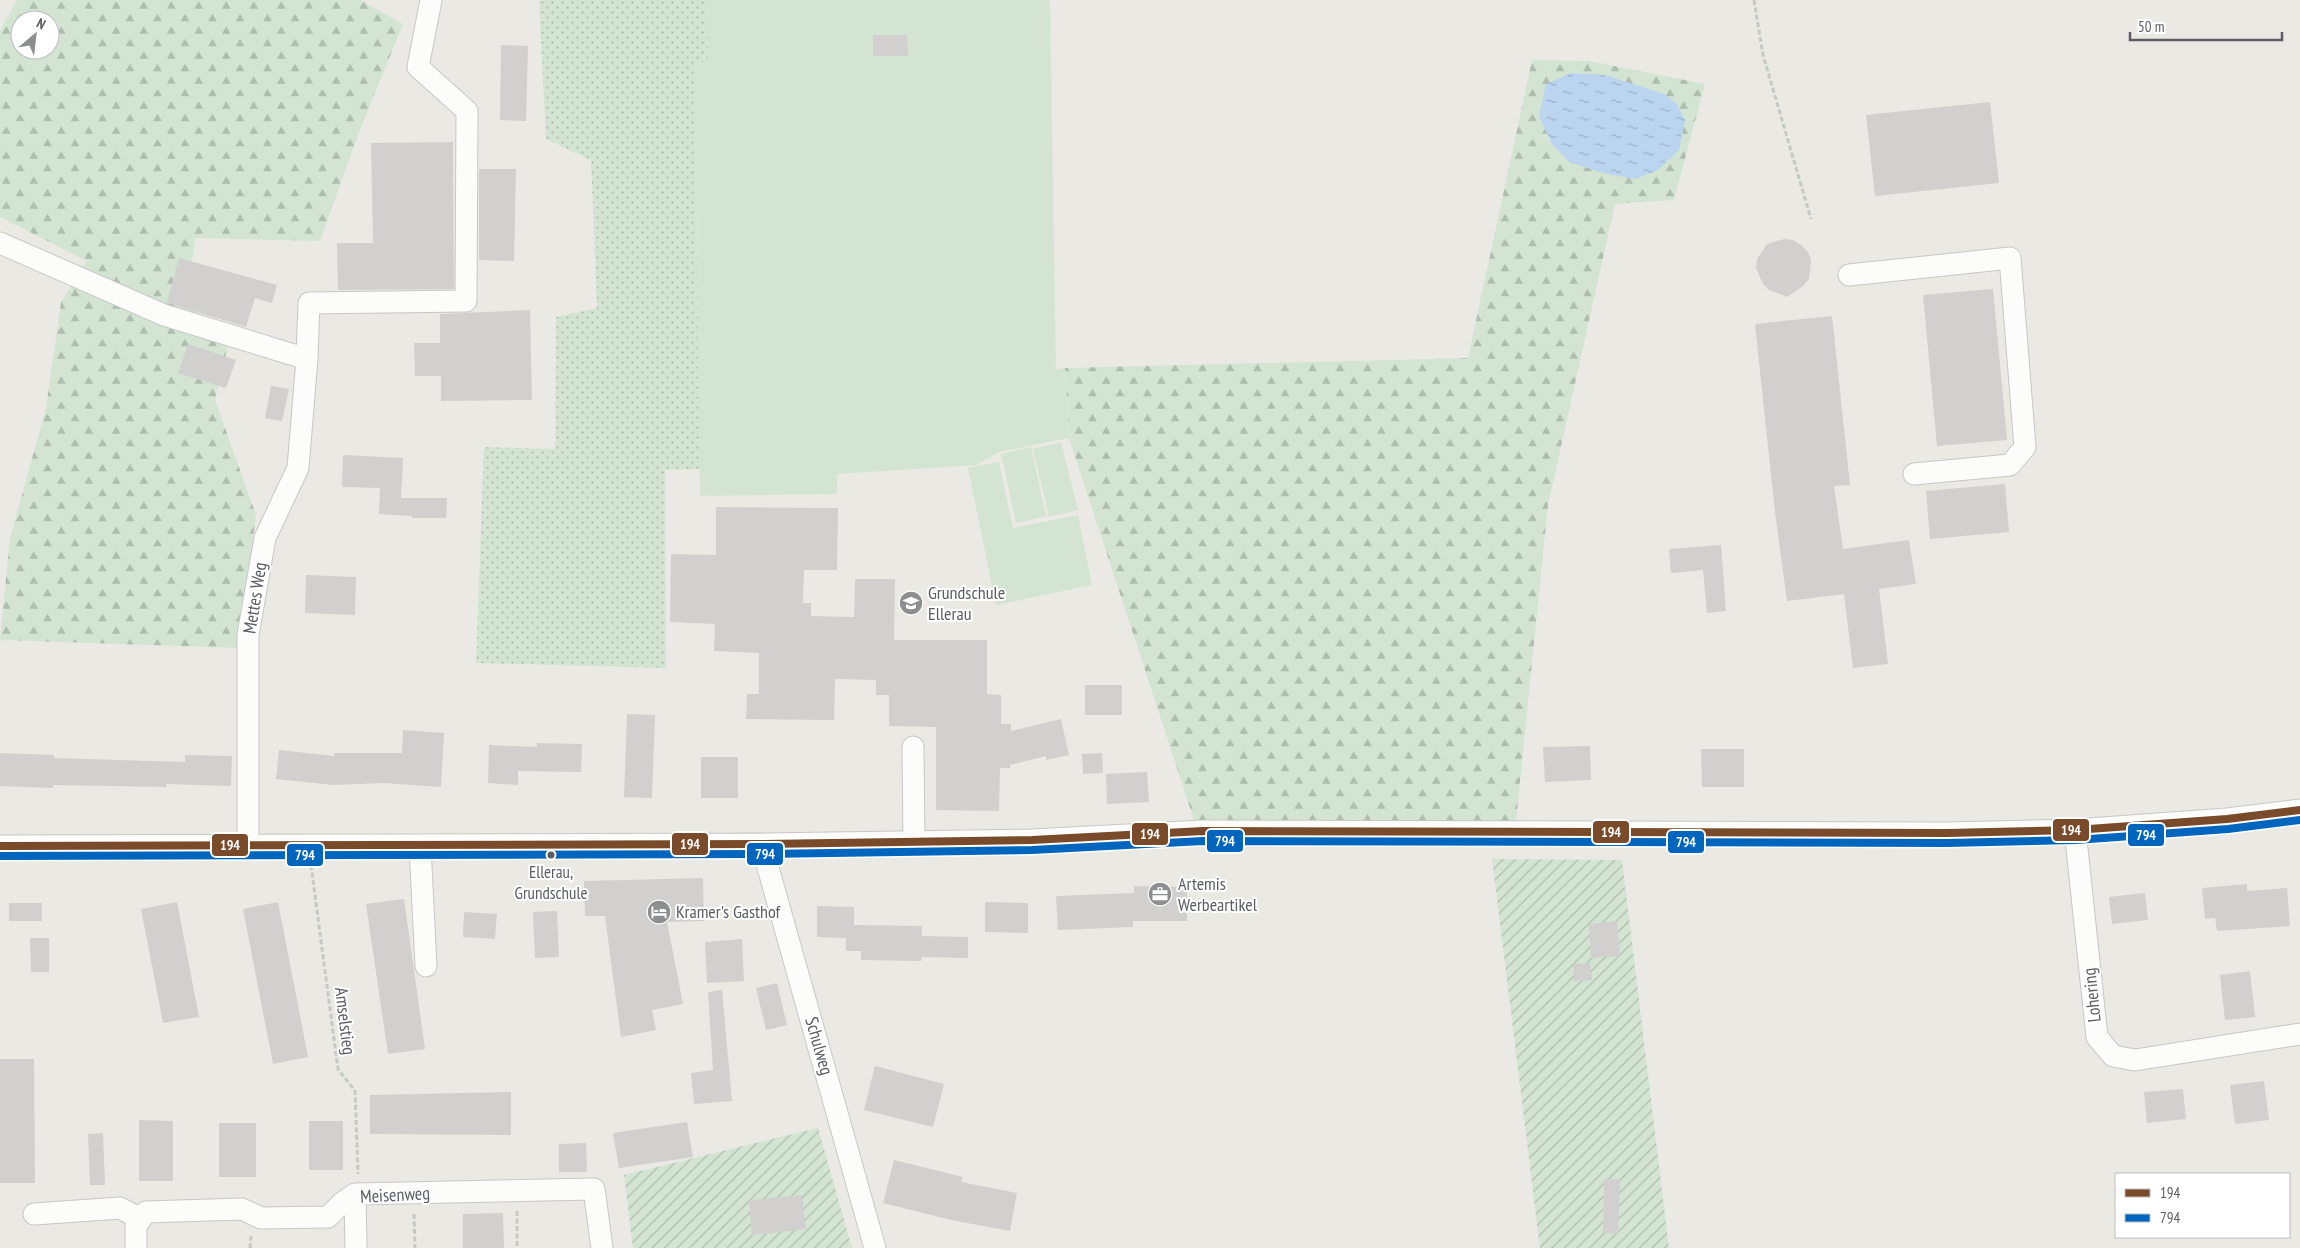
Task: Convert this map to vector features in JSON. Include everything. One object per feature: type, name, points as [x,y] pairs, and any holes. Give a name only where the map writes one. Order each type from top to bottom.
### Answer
[{"type":"street","name":"Mettes Weg","points":[[248,846],[248,635],[265,538],[298,468],[307,359],[309,303],[466,301],[467,111],[418,67],[431,0]]},
{"type":"street","points":[[0,242],[164,316],[307,359]]},
{"type":"street","points":[[1849,275],[2010,258],[2025,447],[2010,465],[1914,474]]},
{"type":"street","points":[[913,747],[914,842]]},
{"type":"street","points":[[0,846],[764,844],[1032,840],[1203,831],[1947,833],[2075,830],[2227,819],[2300,810]]},
{"type":"street","name":"Lohering","points":[[2075,830],[2097,1037],[2113,1056],[2135,1060],[2300,1034]]},
{"type":"street","name":"Schulweg","points":[[764,844],[875,1248]]},
{"type":"street","points":[[420,846],[426,966]]},
{"type":"street","name":"Meisenweg","points":[[143,1216],[242,1209],[261,1218],[328,1217],[342,1203],[355,1194],[594,1189],[602,1248]]},
{"type":"street","points":[[355,1194],[356,1248]]},
{"type":"street","points":[[34,1214],[120,1208],[143,1216],[136,1226],[136,1248]]},
{"type":"path","points":[[1754,0],[1762,55],[1811,219]]},
{"type":"path","name":"Amselstieg","points":[[309,846],[338,1069],[355,1090],[358,1182],[355,1194]]},
{"type":"path","points":[[516,1191],[517,1248]]},
{"type":"path","points":[[414,1193],[415,1248]]},
{"type":"green space","points":[[17,0],[360,0],[403,24],[358,135],[320,241],[195,238],[186,305],[231,333],[215,400],[256,515],[240,648],[0,640],[10,538],[46,408],[61,302],[87,261],[0,217],[0,31],[10,13],[10,60],[60,60],[60,10],[12,10]]},
{"type":"green space","points":[[539,0],[707,0],[708,62],[694,62],[700,469],[665,470],[666,668],[476,663],[484,447],[555,449],[556,317],[597,308],[591,160],[546,139]]},
{"type":"green space","points":[[707,0],[1050,0],[1056,370],[1065,368],[1069,438],[999,452],[976,465],[837,474],[837,494],[700,496],[694,62],[708,62]]},
{"type":"green space","points":[[1532,60],[1589,61],[1705,84],[1674,200],[1615,204],[1548,505],[1516,821],[1195,823],[1069,438],[1065,368],[1468,358]]},
{"type":"green space","points":[[1061,442],[1078,510],[1049,517],[1033,449]]},
{"type":"green space","points":[[1031,447],[1046,516],[1016,523],[1001,454]]},
{"type":"green space","points":[[999,462],[1013,528],[1078,515],[1092,585],[996,605],[968,468]]},
{"type":"green space","points":[[1492,859],[1622,860],[1669,1248],[1540,1248]]},
{"type":"green space","points":[[818,1128],[852,1248],[633,1248],[624,1175]]},
{"type":"water","points":[[1571,73],[1605,75],[1664,94],[1677,104],[1685,120],[1679,150],[1658,170],[1636,179],[1603,173],[1569,162],[1552,144],[1539,116],[1546,84]]},
{"type":"building","points":[[873,35],[907,35],[908,56],[873,56]]},
{"type":"building","points":[[501,45],[528,46],[526,121],[500,120]]},
{"type":"building","points":[[1990,102],[1999,183],[1875,196],[1866,115]]},
{"type":"building","points":[[453,142],[454,289],[338,290],[337,243],[373,243],[371,143]]},
{"type":"building","points":[[479,169],[516,169],[514,261],[479,260]]},
{"type":"building","points":[[1784,239],[1793,240],[1801,245],[1808,252],[1811,260],[1809,279],[1803,286],[1787,297],[1769,290],[1763,284],[1756,268],[1757,259],[1767,244]]},
{"type":"building","points":[[179,258],[277,285],[272,303],[255,298],[246,327],[167,303]]},
{"type":"building","points":[[1993,289],[2007,440],[1937,446],[1923,295]]},
{"type":"building","points":[[530,310],[532,400],[441,401],[441,376],[415,376],[414,343],[440,343],[440,314]]},
{"type":"building","points":[[1832,316],[1850,485],[1834,486],[1843,549],[1909,540],[1916,584],[1879,589],[1888,664],[1853,668],[1844,594],[1787,601],[1775,512],[1755,324]]},
{"type":"building","points":[[188,344],[236,360],[226,388],[178,373]]},
{"type":"building","points":[[271,386],[289,389],[282,421],[265,418]]},
{"type":"building","points":[[343,455],[403,458],[401,498],[447,498],[446,518],[412,518],[412,516],[379,514],[380,488],[342,487]]},
{"type":"building","points":[[2005,484],[2009,532],[1930,539],[1926,491]]},
{"type":"building","points":[[716,507],[838,508],[837,570],[804,570],[803,603],[811,603],[811,616],[854,617],[855,579],[895,579],[894,640],[987,640],[987,694],[1001,695],[1001,724],[1011,724],[1011,731],[1061,719],[1069,755],[1046,760],[1046,756],[1010,765],[1010,768],[1000,768],[999,811],[936,810],[936,727],[889,726],[889,695],[876,695],[876,680],[835,679],[834,720],[746,719],[747,694],[759,694],[759,653],[714,651],[715,624],[670,622],[671,554],[716,555]]},
{"type":"building","points":[[1721,545],[1726,611],[1707,613],[1703,570],[1671,573],[1669,549]]},
{"type":"building","points":[[306,575],[356,577],[355,615],[305,613]]},
{"type":"building","points":[[1085,685],[1122,685],[1122,715],[1085,715]]},
{"type":"building","points":[[627,714],[655,715],[652,798],[624,797]]},
{"type":"building","points":[[403,730],[444,733],[441,787],[384,783],[333,785],[276,779],[279,750],[334,756],[334,753],[402,753]]},
{"type":"building","points":[[537,743],[582,744],[581,772],[518,771],[518,785],[488,783],[489,745],[537,747]]},
{"type":"building","points":[[1590,746],[1591,780],[1545,782],[1543,747]]},
{"type":"building","points":[[1701,749],[1744,749],[1744,787],[1702,787]]},
{"type":"building","points":[[0,753],[54,755],[54,758],[185,762],[185,755],[232,756],[231,786],[166,784],[166,787],[53,785],[53,788],[0,786]]},
{"type":"building","points":[[1102,753],[1103,773],[1083,774],[1082,754]]},
{"type":"building","points":[[701,757],[738,757],[738,798],[701,798]]},
{"type":"building","points":[[1147,772],[1149,802],[1107,804],[1106,774]]},
{"type":"building","points":[[703,878],[704,921],[667,922],[683,1004],[652,1010],[656,1030],[621,1037],[605,916],[585,916],[584,881]]},
{"type":"building","points":[[2247,884],[2247,891],[2287,888],[2290,926],[2217,931],[2215,918],[2205,919],[2202,888]]},
{"type":"building","points":[[1134,886],[1187,887],[1187,921],[1133,921],[1133,927],[1058,930],[1056,896],[1134,893]]},
{"type":"building","points":[[2145,893],[2148,920],[2112,924],[2109,897]]},
{"type":"building","points":[[404,899],[425,1049],[388,1054],[366,904]]},
{"type":"building","points":[[177,902],[199,1017],[163,1023],[141,909]]},
{"type":"building","points":[[278,902],[308,1057],[273,1064],[243,909]]},
{"type":"building","points":[[985,902],[1028,903],[1028,933],[985,932]]},
{"type":"building","points":[[9,903],[42,903],[42,921],[9,921]]},
{"type":"building","points":[[817,906],[854,907],[854,925],[922,926],[922,936],[968,937],[968,958],[922,957],[921,961],[861,960],[861,951],[846,951],[846,938],[817,937]]},
{"type":"building","points":[[557,911],[559,957],[535,958],[533,912]]},
{"type":"building","points":[[464,912],[497,914],[495,939],[463,937]]},
{"type":"building","points":[[1617,921],[1620,956],[1591,958],[1589,924]]},
{"type":"building","points":[[30,938],[49,938],[49,972],[31,972]]},
{"type":"building","points":[[742,939],[744,981],[707,983],[705,942]]},
{"type":"building","points":[[1590,963],[1592,980],[1574,981],[1573,964]]},
{"type":"building","points":[[2250,971],[2255,1017],[2225,1020],[2220,975]]},
{"type":"building","points":[[777,983],[787,1025],[766,1030],[756,988]]},
{"type":"building","points":[[722,990],[732,1101],[694,1104],[691,1073],[713,1070],[708,992]]},
{"type":"building","points":[[0,1059],[34,1059],[35,1183],[0,1183]]},
{"type":"building","points":[[875,1066],[944,1084],[933,1127],[864,1110]]},
{"type":"building","points":[[2264,1081],[2269,1120],[2235,1124],[2230,1085]]},
{"type":"building","points":[[2183,1089],[2186,1119],[2147,1123],[2144,1092]]},
{"type":"building","points":[[511,1092],[511,1135],[370,1134],[370,1095]]},
{"type":"building","points":[[139,1120],[173,1121],[173,1181],[139,1181]]},
{"type":"building","points":[[309,1121],[343,1121],[343,1170],[309,1170]]},
{"type":"building","points":[[687,1122],[693,1157],[619,1168],[613,1133]]},
{"type":"building","points":[[219,1123],[256,1123],[256,1177],[219,1177]]},
{"type":"building","points":[[103,1133],[105,1185],[90,1185],[88,1134]]},
{"type":"building","points":[[586,1143],[587,1172],[559,1172],[559,1144]]},
{"type":"building","points":[[894,1160],[963,1177],[961,1182],[1017,1193],[1010,1231],[951,1220],[883,1203]]},
{"type":"building","points":[[1604,1179],[1620,1179],[1618,1234],[1603,1233]]},
{"type":"building","points":[[802,1195],[806,1229],[752,1235],[749,1200]]},
{"type":"building","points":[[503,1213],[504,1248],[463,1248],[463,1214]]},
{"type":"transit line","name":"194","points":[[0,846],[764,844],[1032,840],[1203,831],[1947,833],[2075,830],[2227,819],[2300,810]]},
{"type":"transit line","name":"794","points":[[0,856],[764,854],[1032,850],[1203,841],[1947,843],[2076,840],[2228,829],[2300,820]]},
{"type":"place","name":"Grundschule Ellerau","points":[[911,603]]},
{"type":"place","name":"Ellerau, Grundschule","points":[[551,855]]},
{"type":"place","name":"Artemis Werbeartikel","points":[[1160,894]]},
{"type":"place","name":"Kramer's Gasthof","points":[[659,912]]}]
